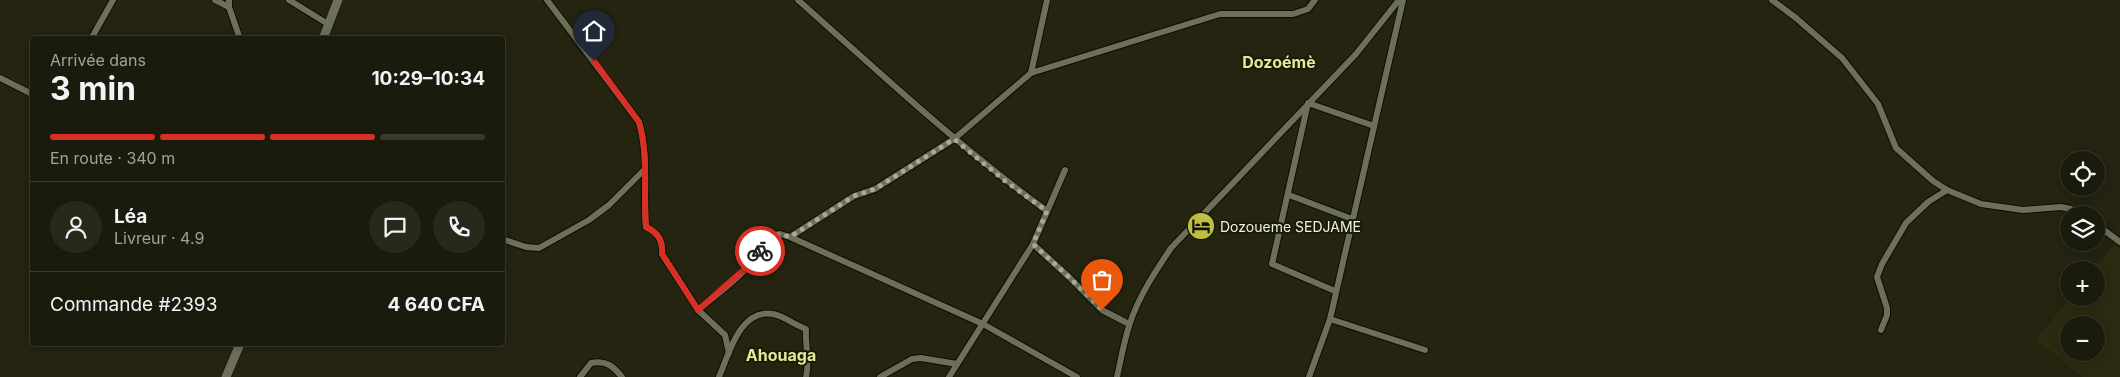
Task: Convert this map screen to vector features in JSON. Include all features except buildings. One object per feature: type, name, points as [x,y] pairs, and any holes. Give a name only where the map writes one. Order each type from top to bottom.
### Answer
[{"type":"main road","points":[[324,36],[338,0]]},
{"type":"main road","points":[[226,377],[239,346]]},
{"type":"street","points":[[93,36],[113,0]]},
{"type":"street","points":[[215,0],[229,3],[239,36]]},
{"type":"street","points":[[289,0],[328,24]]},
{"type":"street","points":[[547,0],[635,114],[642,131],[646,227],[656,232],[663,245],[662,254],[698,310],[725,335],[729,353]]},
{"type":"street","points":[[798,0],[954,139],[1005,181],[1047,211]]},
{"type":"street","points":[[1031,73],[1047,0]]},
{"type":"street","points":[[790,237],[854,196],[875,189],[954,139],[1031,73],[1220,14],[1293,14],[1308,9],[1315,0]]},
{"type":"street","points":[[1117,377],[1130,324],[1151,278],[1171,248],[1356,54],[1399,0]]},
{"type":"street","points":[[1309,377],[1330,319],[1403,0]]},
{"type":"street","points":[[1772,0],[1842,58],[1878,104],[1896,148],[1934,181],[1947,190],[1982,204],[1996,207],[2023,210],[2060,207]]},
{"type":"street","points":[[0,78],[30,93]]},
{"type":"street","points":[[1308,103],[1374,126]]},
{"type":"street","points":[[1308,103],[1289,195],[1272,264],[1336,291]]},
{"type":"street","points":[[505,240],[526,247],[539,248],[602,210],[645,169]]},
{"type":"street","points":[[949,377],[1033,244],[1065,170]]},
{"type":"street","points":[[1880,330],[1887,315],[1887,308],[1877,277],[1882,264],[1906,223],[1928,202],[1947,190]]},
{"type":"street","points":[[1289,195],[1352,219]]},
{"type":"street","points":[[2105,231],[2120,242]]},
{"type":"street","points":[[698,310],[747,267],[764,245],[768,236],[780,234],[983,324],[1077,377]]},
{"type":"street","points":[[1033,244],[1102,310],[1130,324]]},
{"type":"street","points":[[718,377],[735,337],[755,316],[774,314],[806,329],[805,344],[808,366],[806,377]]},
{"type":"street","points":[[1330,319],[1425,350]]},
{"type":"street","points":[[880,377],[912,359],[921,358],[957,364]]},
{"type":"street","points":[[580,377],[591,363],[598,361],[612,366],[622,377]]},
{"type":"shaded area","points":[[2114,245],[2120,250],[2120,377],[2082,377],[2063,361],[2105,361],[2105,316],[2060,316],[2060,359],[2036,339],[2064,306],[2105,306],[2105,261],[2101,261]]},
{"type":"way so far","points":[[760,251],[768,236],[780,234],[790,237],[854,196],[875,189],[954,139],[1005,181],[1047,211],[1033,244],[1102,310]]},
{"type":"place","name":"Dozoueme SEDJAME","points":[[1201,226]]},
{"type":"district","name":"Dozoémè","points":[[1279,62]]},
{"type":"district","name":"Ahouaga","points":[[781,355]]},
{"type":"route","points":[[594,61],[635,114],[639,122],[642,131],[646,182],[646,227],[656,232],[663,245],[662,254],[698,310],[747,267],[760,251]]}]
